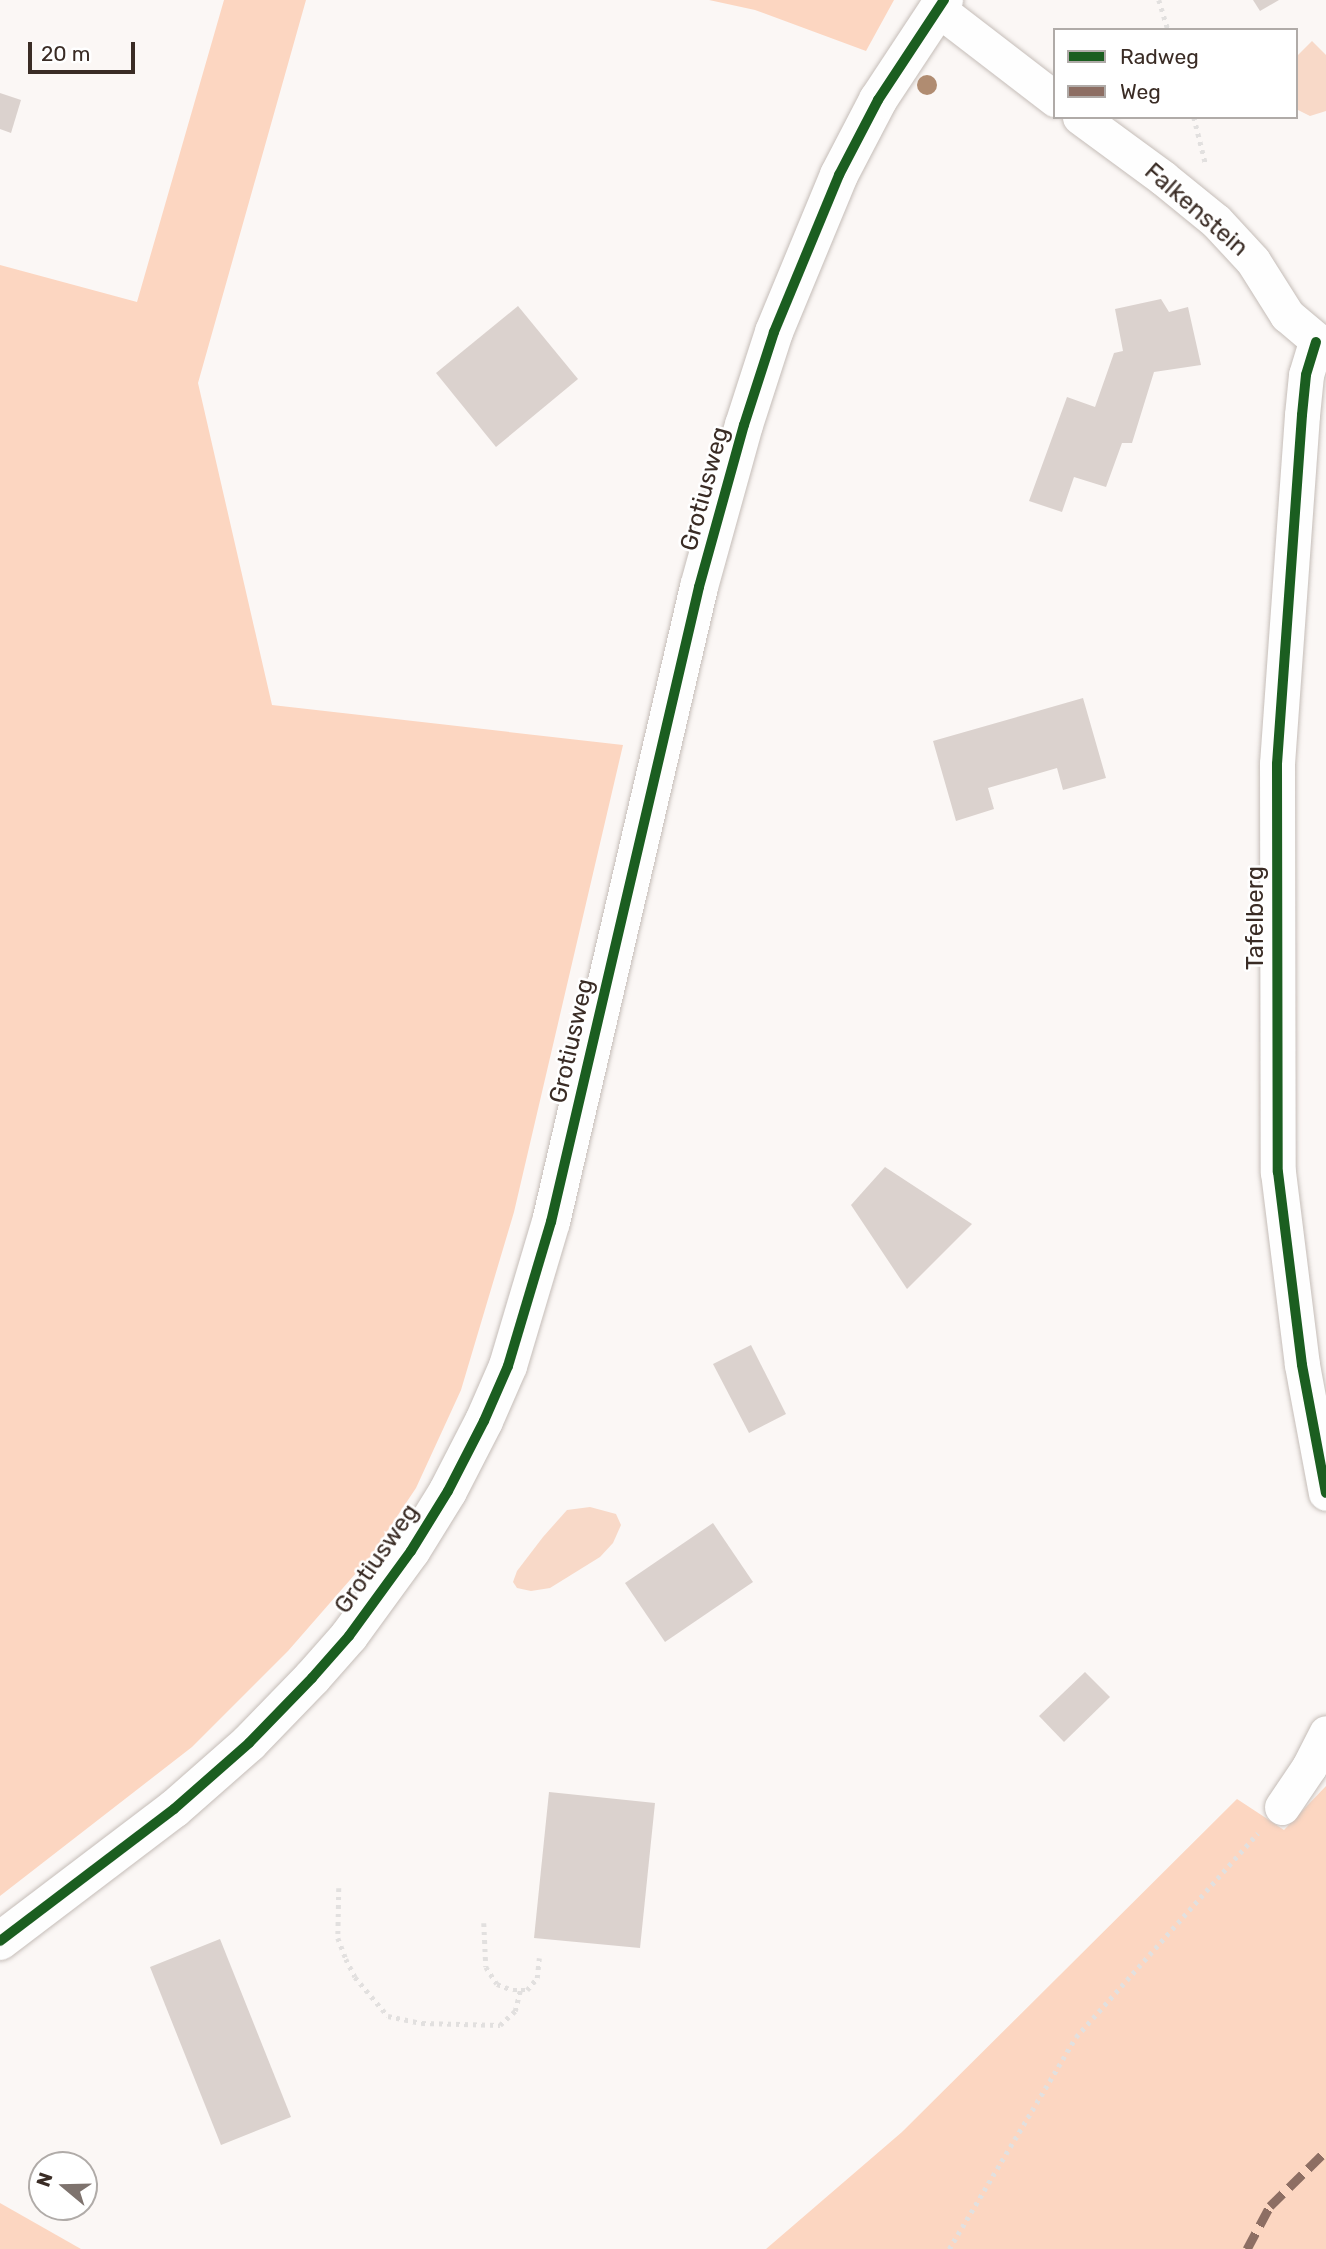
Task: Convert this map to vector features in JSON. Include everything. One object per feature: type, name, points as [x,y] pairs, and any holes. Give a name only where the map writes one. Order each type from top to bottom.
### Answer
[{"type":"street","points":[[941,4],[1053,97]]},
{"type":"street","name":"Grotiusweg","points":[[0,1941],[174,1809],[249,1743],[312,1678],[348,1636],[411,1551],[448,1492],[484,1420],[512,1354],[551,1222],[699,587],[748,414],[779,320],[839,176],[878,100],[941,4]]},
{"type":"street","name":"Falkenstein","points":[[1083,119],[1216,221],[1253,261],[1287,314],[1321,345]]},
{"type":"street","name":"Tafelberg","points":[[1321,345],[1306,375],[1303,402],[1277,764],[1278,1172],[1302,1365],[1326,1493]]},
{"type":"street","points":[[1282,1807],[1309,1767],[1326,1733]]},
{"type":"path","points":[[1159,0],[1167,28]]},
{"type":"path","points":[[949,2249],[1076,2037],[1282,1807]]},
{"type":"path","points":[[339,1888],[338,1938],[345,1959],[355,1977],[388,2016],[432,2024],[500,2025],[515,2011],[520,1991]]},
{"type":"path","points":[[484,1923],[484,1956],[491,1977],[505,1989],[527,1990],[537,1978],[539,1958]]},
{"type":"shaded area","points":[[224,0],[306,0],[198,383],[272,705],[623,745],[514,1212],[461,1390],[416,1488],[370,1557],[288,1651],[192,1747],[0,1896],[0,265],[137,302]]},
{"type":"shaded area","points":[[709,0],[894,0],[866,51],[755,10]]},
{"type":"shaded area","points":[[1312,41],[1326,55],[1326,111],[1310,116],[1298,110],[1298,55]]},
{"type":"shaded area","points":[[590,1507],[616,1514],[621,1525],[613,1543],[600,1557],[550,1588],[531,1591],[517,1588],[513,1582],[517,1571],[567,1510]]},
{"type":"shaded area","points":[[1326,1786],[1326,2249],[766,2249],[902,2132],[1237,1799],[1284,1830]]},
{"type":"shaded area","points":[[0,2203],[81,2249],[0,2249]]},
{"type":"building","points":[[1253,0],[1279,0],[1260,11]]},
{"type":"building","points":[[0,93],[21,100],[11,133],[0,129]]},
{"type":"building","points":[[1161,299],[1169,312],[1188,307],[1201,365],[1154,372],[1132,443],[1122,443],[1106,487],[1074,477],[1062,512],[1029,501],[1067,397],[1095,407],[1114,353],[1123,351],[1115,309]]},
{"type":"building","points":[[518,306],[578,379],[496,447],[436,373]]},
{"type":"building","points":[[1083,698],[1106,778],[1063,790],[1057,768],[988,788],[994,809],[956,821],[933,741]]},
{"type":"building","points":[[885,1167],[972,1224],[907,1289],[851,1205]]},
{"type":"building","points":[[751,1345],[786,1414],[749,1433],[713,1364]]},
{"type":"building","points":[[713,1523],[753,1582],[665,1642],[625,1583]]},
{"type":"building","points":[[1085,1672],[1110,1697],[1064,1742],[1039,1716]]},
{"type":"building","points":[[549,1792],[655,1803],[640,1948],[534,1938]]},
{"type":"building","points":[[220,1939],[291,2117],[221,2145],[150,1967]]},
{"type":"marked path","points":[[1247,2249],[1270,2206],[1326,2151]]},
{"type":"cycle path","points":[[0,1941],[174,1809],[249,1743],[312,1678],[349,1636],[411,1551],[448,1491],[484,1421],[508,1366],[551,1222],[699,587],[744,425],[774,332],[839,175],[878,100],[944,0]]},
{"type":"cycle path","points":[[1316,342],[1306,375],[1302,415],[1277,764],[1278,1172],[1302,1365],[1326,1493]]}]
